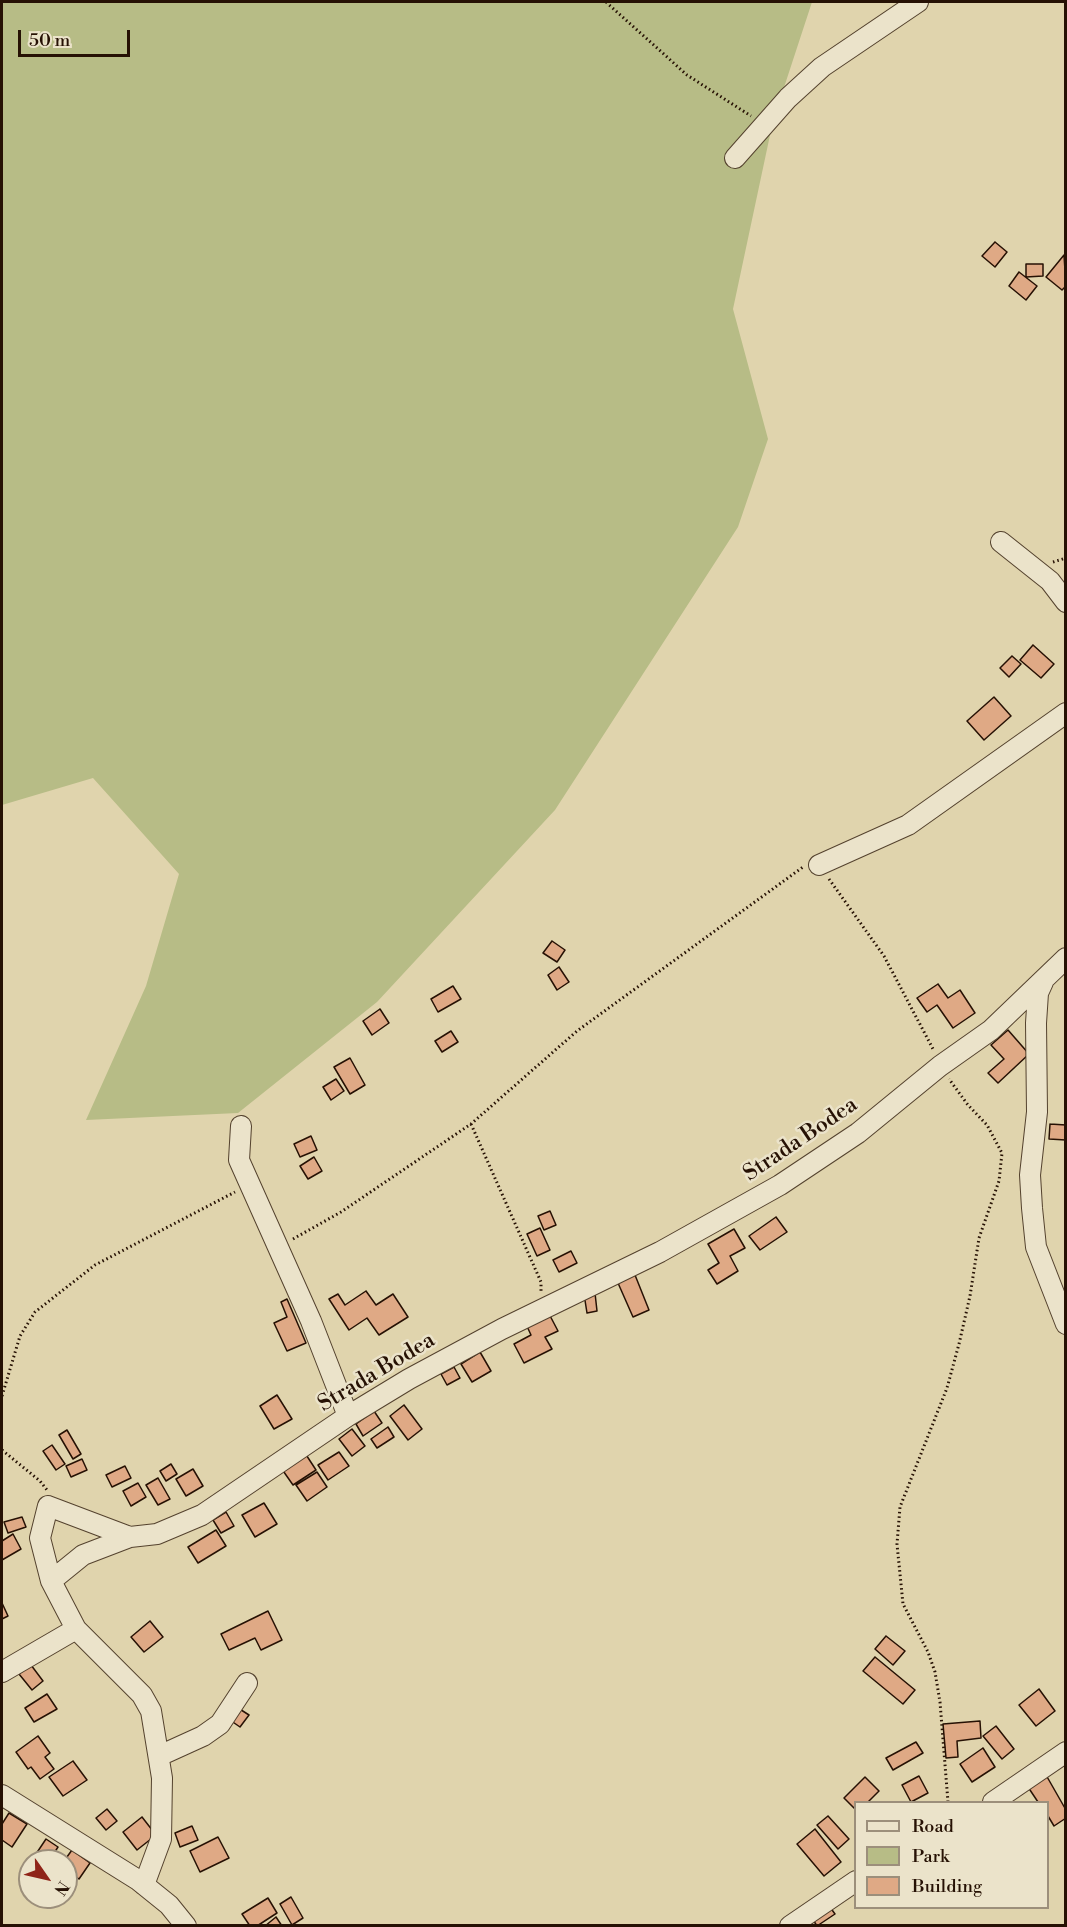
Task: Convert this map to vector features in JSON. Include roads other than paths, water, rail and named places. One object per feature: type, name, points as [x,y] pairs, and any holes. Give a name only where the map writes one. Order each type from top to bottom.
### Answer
[{"type":"street","points":[[735,158],[789,98],[822,67],[918,2]]},
{"type":"street","points":[[1001,542],[1050,581],[1065,602]]},
{"type":"street","points":[[819,865],[908,825],[1065,713]]},
{"type":"street","name":"Strada Bodea","points":[[51,1581],[40,1538],[48,1506],[130,1537],[157,1534],[202,1515],[348,1416],[444,1359],[680,1241],[780,1185],[858,1133],[940,1066],[991,1030],[1015,1004],[1043,982],[1065,958]]},
{"type":"street","points":[[1043,982],[1038,993],[1036,1023],[1037,1112],[1030,1174],[1032,1208],[1036,1247],[1065,1324]]},
{"type":"street","points":[[242,1126],[239,1160],[311,1320],[348,1416]]},
{"type":"street","points":[[130,1537],[83,1555],[51,1581],[76,1629],[142,1695],[151,1711],[162,1778],[161,1839],[144,1885]]},
{"type":"street","points":[[2,1672],[76,1629]]},
{"type":"street","points":[[159,1756],[203,1736],[220,1725],[247,1683]]},
{"type":"street","points":[[996,1801],[1065,1752]]},
{"type":"street","points":[[2,1795],[144,1885],[169,1905],[186,1926]]},
{"type":"street","points":[[790,1926],[854,1882]]}]
